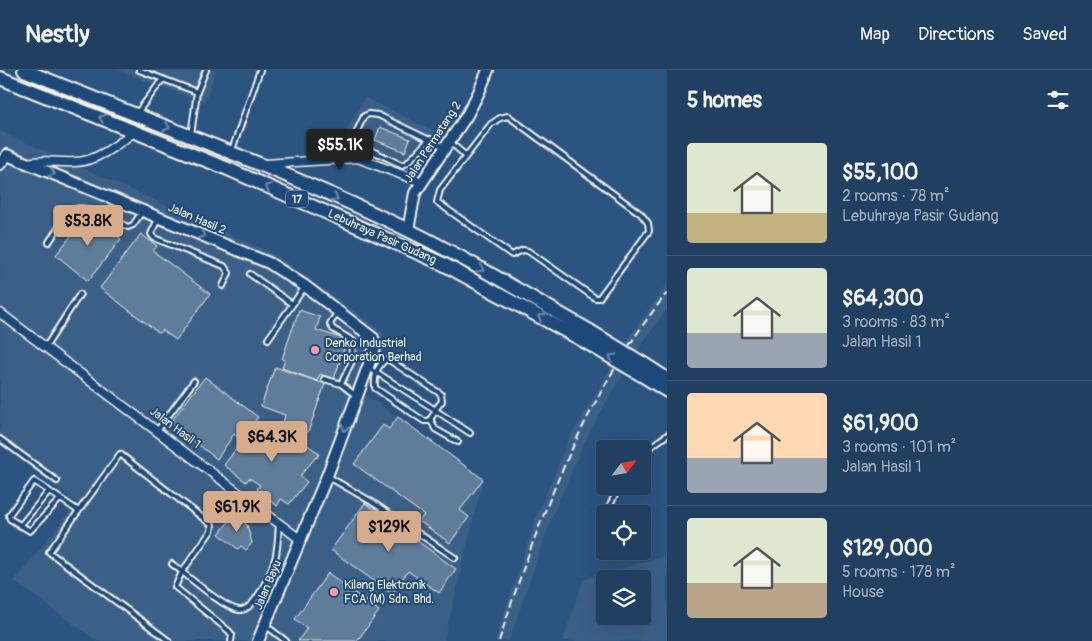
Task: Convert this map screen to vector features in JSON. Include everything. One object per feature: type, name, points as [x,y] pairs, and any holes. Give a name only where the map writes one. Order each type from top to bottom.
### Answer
[{"type":"highway","name":"Lebuhraya Pasir Gudang","points":[[24,70],[135,116],[191,135],[408,230],[642,369],[667,379]]},
{"type":"highway","name":"Lebuhraya Pasir Gudang","points":[[0,78],[228,169],[443,264],[587,336]]},
{"type":"highway","name":"Lebuhraya Pasir Gudang","points":[[642,369],[667,391]]},
{"type":"street","name":"Jalan Permatang 2","points":[[408,230],[414,193],[450,142],[479,92],[488,70]]},
{"type":"street","points":[[28,164],[43,160],[78,162],[96,156],[134,132]]},
{"type":"street","points":[[0,164],[3,154]]},
{"type":"street","name":"Jalan Hasil 2","points":[[3,154],[269,263],[305,286],[373,338],[375,348],[372,370]]},
{"type":"street","points":[[258,164],[358,158],[421,182]]},
{"type":"street","name":"Jalan Hasil 1","points":[[0,313],[301,540]]},
{"type":"street","points":[[301,540],[356,396],[372,370]]},
{"type":"street","name":"Jalan Bayu","points":[[258,641],[301,540]]},
{"type":"lane","points":[[139,70],[152,72],[163,79],[196,92]]},
{"type":"lane","points":[[191,135],[196,92],[206,70]]},
{"type":"lane","points":[[231,153],[260,70]]},
{"type":"lane","points":[[135,116],[163,79]]},
{"type":"lane","points":[[430,139],[407,163],[402,165],[364,147],[357,130],[364,116],[372,114],[430,139],[440,145],[450,142],[466,156]]},
{"type":"lane","points":[[508,116],[641,214],[648,223],[649,231],[604,294],[595,298],[528,251],[523,250],[512,255],[437,202],[440,190],[466,156],[491,124],[500,118],[508,116]]},
{"type":"lane","points":[[50,242],[73,210],[79,207],[88,208],[128,227],[133,225],[143,210]]},
{"type":"lane","points":[[159,217],[152,234],[154,238],[224,266],[229,273],[223,286]]},
{"type":"lane","points":[[250,274],[292,304]]},
{"type":"lane","points":[[268,339],[305,286]]},
{"type":"lane","points":[[45,348],[80,294]]},
{"type":"lane","points":[[338,311],[330,324],[333,329],[353,341],[354,350],[352,361],[341,384]]},
{"type":"lane","points":[[372,370],[382,362],[389,360],[441,394],[442,401],[435,410],[431,420],[435,429],[458,442]]},
{"type":"lane","points":[[372,370],[470,433]]},
{"type":"lane","points":[[372,370],[376,389],[424,421],[431,420]]},
{"type":"lane","points":[[324,379],[341,384],[356,396]]},
{"type":"lane","points":[[157,430],[194,381]]},
{"type":"lane","points":[[651,447],[667,435]]},
{"type":"lane","points":[[0,439],[57,481]]},
{"type":"lane","points":[[169,641],[50,554],[50,548],[116,456],[124,455],[212,525],[211,531],[182,572],[175,585],[175,589],[229,631],[232,635],[231,641]]},
{"type":"lane","points":[[327,476],[372,502],[455,558]]},
{"type":"lane","points":[[60,498],[33,530],[27,531],[10,519],[9,515],[31,483],[34,482],[49,491],[60,498],[78,510]]},
{"type":"lane","points":[[20,526],[49,491]]},
{"type":"lane","points":[[172,564],[228,606],[241,611],[247,608],[261,591],[275,558],[279,524]]},
{"type":"lane","points":[[265,625],[286,641]]},
{"type":"shaded area","points":[[118,70],[216,70],[204,103]]},
{"type":"shaded area","points":[[365,98],[443,135],[416,175],[337,145]]},
{"type":"shaded area","points":[[0,131],[274,254],[384,333],[359,390],[483,479],[444,641],[97,641],[14,581],[77,503],[0,444]]},
{"type":"shaded area","points":[[667,284],[667,309],[641,345],[605,404],[583,445],[551,519],[509,641],[495,641],[537,515],[569,439],[630,336]]},
{"type":"shaded area","points":[[667,555],[667,641],[563,641],[583,580],[596,576],[596,625],[651,625],[651,570],[617,570]]},
{"type":"building","points":[[380,127],[410,139],[405,152],[375,140]]},
{"type":"building","points":[[88,214],[121,239],[88,281],[56,255]]},
{"type":"building","points":[[141,234],[157,246],[153,251],[210,294],[176,340],[162,330],[159,333],[100,288]]},
{"type":"building","name":"Denko Industrial Corporation Berhad","points":[[299,310],[320,317],[316,330],[347,340],[334,379],[320,374],[317,381],[282,368],[285,360],[282,359]]},
{"type":"building","points":[[275,367],[325,384],[308,432],[283,423],[285,415],[261,406]]},
{"type":"building","points":[[205,377],[258,417],[241,440],[234,434],[217,459],[170,423]]},
{"type":"building","points":[[398,417],[483,479],[460,510],[469,517],[450,543],[419,521],[424,515],[354,464],[383,425],[389,429]]},
{"type":"building","points":[[257,421],[274,434],[279,428],[300,445],[303,442],[319,453],[317,458],[300,476],[307,482],[289,504],[281,499],[277,506],[257,489],[260,485],[249,478],[246,482],[224,465]]},
{"type":"building","points":[[365,503],[456,569],[439,593],[408,571],[392,594],[331,550]]},
{"type":"building","points":[[234,515],[247,525],[252,543],[246,550],[241,546],[238,549],[219,534]]},
{"type":"building","name":"Kilang Elektronik FCA (M) Sdn. Bhd.","points":[[328,573],[379,611],[357,641],[298,641],[307,628],[295,619]]},
{"type":"railway","points":[[499,641],[531,549],[567,459],[612,373],[638,332],[667,293]]},
{"type":"place","name":"Denko Industrial Corporation Berhad","points":[[315,350]]},
{"type":"place","name":"Kilang Elektronik FCA (M) Sdn. Bhd.","points":[[334,592]]}]
